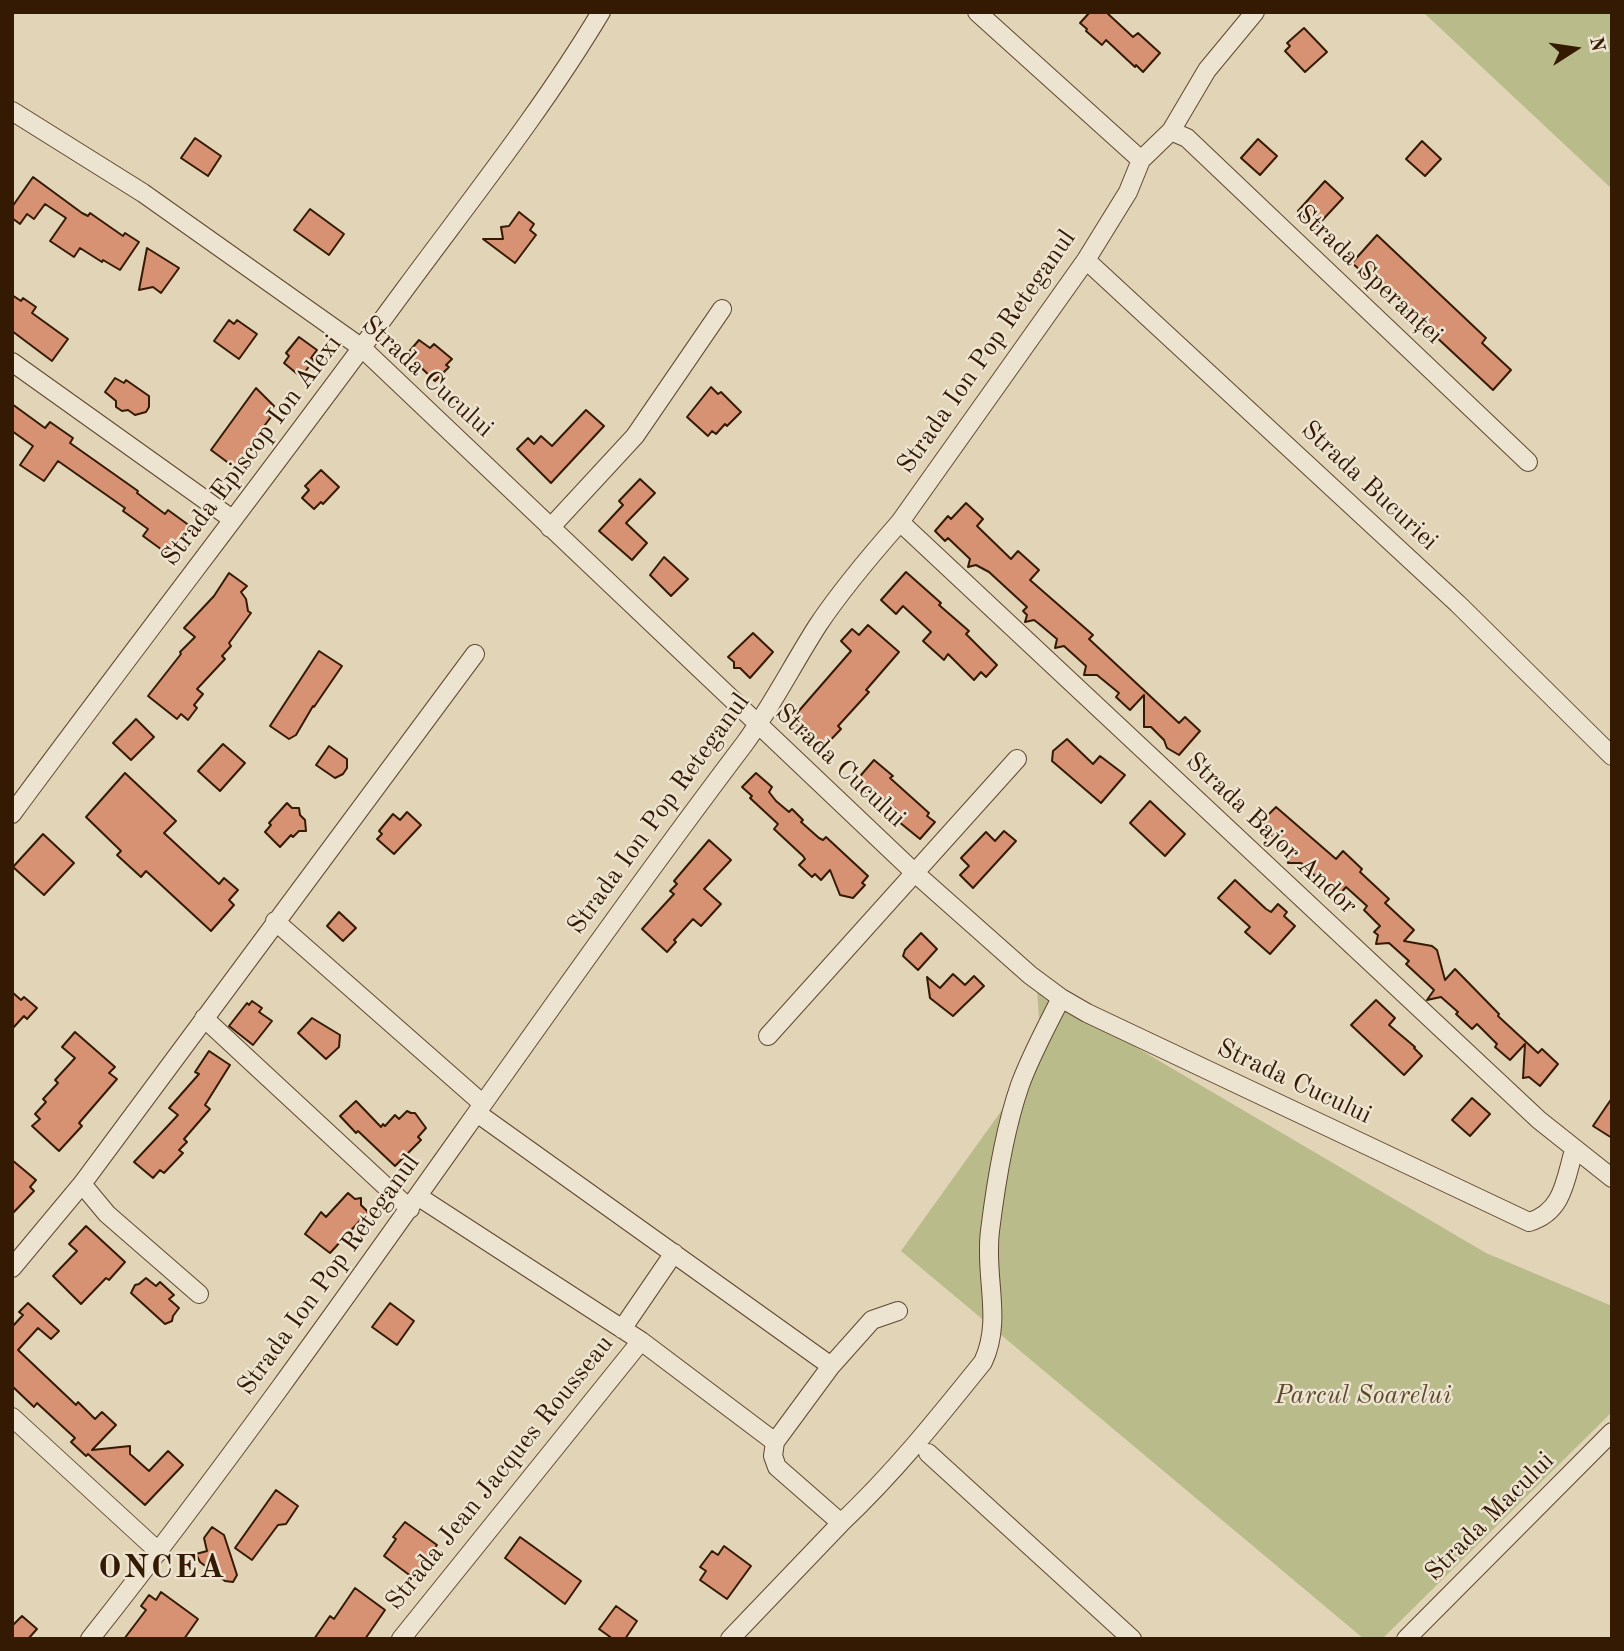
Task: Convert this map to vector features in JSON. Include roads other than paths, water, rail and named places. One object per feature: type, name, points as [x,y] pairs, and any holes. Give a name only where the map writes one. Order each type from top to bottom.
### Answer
[{"type":"street","name":"Strada Episcop Ion Alexi","points":[[12,814],[362,348],[559,80],[601,12]]},
{"type":"street","points":[[977,12],[1141,160]]},
{"type":"street","name":"Strada Ion Pop Reteganul","points":[[90,1639],[159,1552],[415,1203],[685,822],[758,725],[820,623],[869,557],[900,522],[1086,260],[1128,192],[1141,160],[1171,131],[1207,69],[1255,12]]},
{"type":"street","name":"Strada Cucului","points":[[12,111],[143,193],[362,348],[915,873],[1030,975],[1061,998],[1087,1013],[1529,1222],[1543,1218],[1553,1209],[1561,1193],[1574,1150]]},
{"type":"street","name":"Strada Speranței","points":[[1171,131],[1187,138],[1528,462]]},
{"type":"street","name":"Strada Bucuriei","points":[[1086,260],[1458,604],[1612,756]]},
{"type":"street","points":[[550,528],[635,436],[722,309]]},
{"type":"street","points":[[12,362],[232,519]]},
{"type":"street","name":"Strada Bajor Andor","points":[[900,522],[1450,1037],[1574,1150],[1612,1178]]},
{"type":"street","points":[[12,1268],[82,1184],[475,654]]},
{"type":"street","points":[[768,1036],[1017,759]]},
{"type":"street","points":[[275,921],[480,1108],[831,1366]]},
{"type":"street","points":[[730,1639],[880,1486],[917,1445],[983,1362],[991,1346],[994,1325],[988,1255],[1006,1136],[1029,1062],[1061,998]]},
{"type":"street","points":[[204,1018],[415,1203],[641,1341],[775,1443]]},
{"type":"street","points":[[82,1184],[107,1214],[199,1294]]},
{"type":"street","points":[[622,1329],[674,1253]]},
{"type":"street","points":[[841,1523],[777,1467],[773,1456],[775,1443],[831,1366],[872,1320],[898,1311]]},
{"type":"street","name":"Strada Jean Jacques Rousseau","points":[[401,1639],[641,1341]]},
{"type":"street","points":[[12,1417],[159,1552]]},
{"type":"street","name":"Strada Macului","points":[[1406,1639],[1612,1432]]},
{"type":"street","points":[[928,1453],[1132,1639]]},
{"type":"district","name":"ONCEA","points":[[162,1568]]},
{"type":"park label","name":"Parcul Soarelui","points":[[1363,1396]]}]
